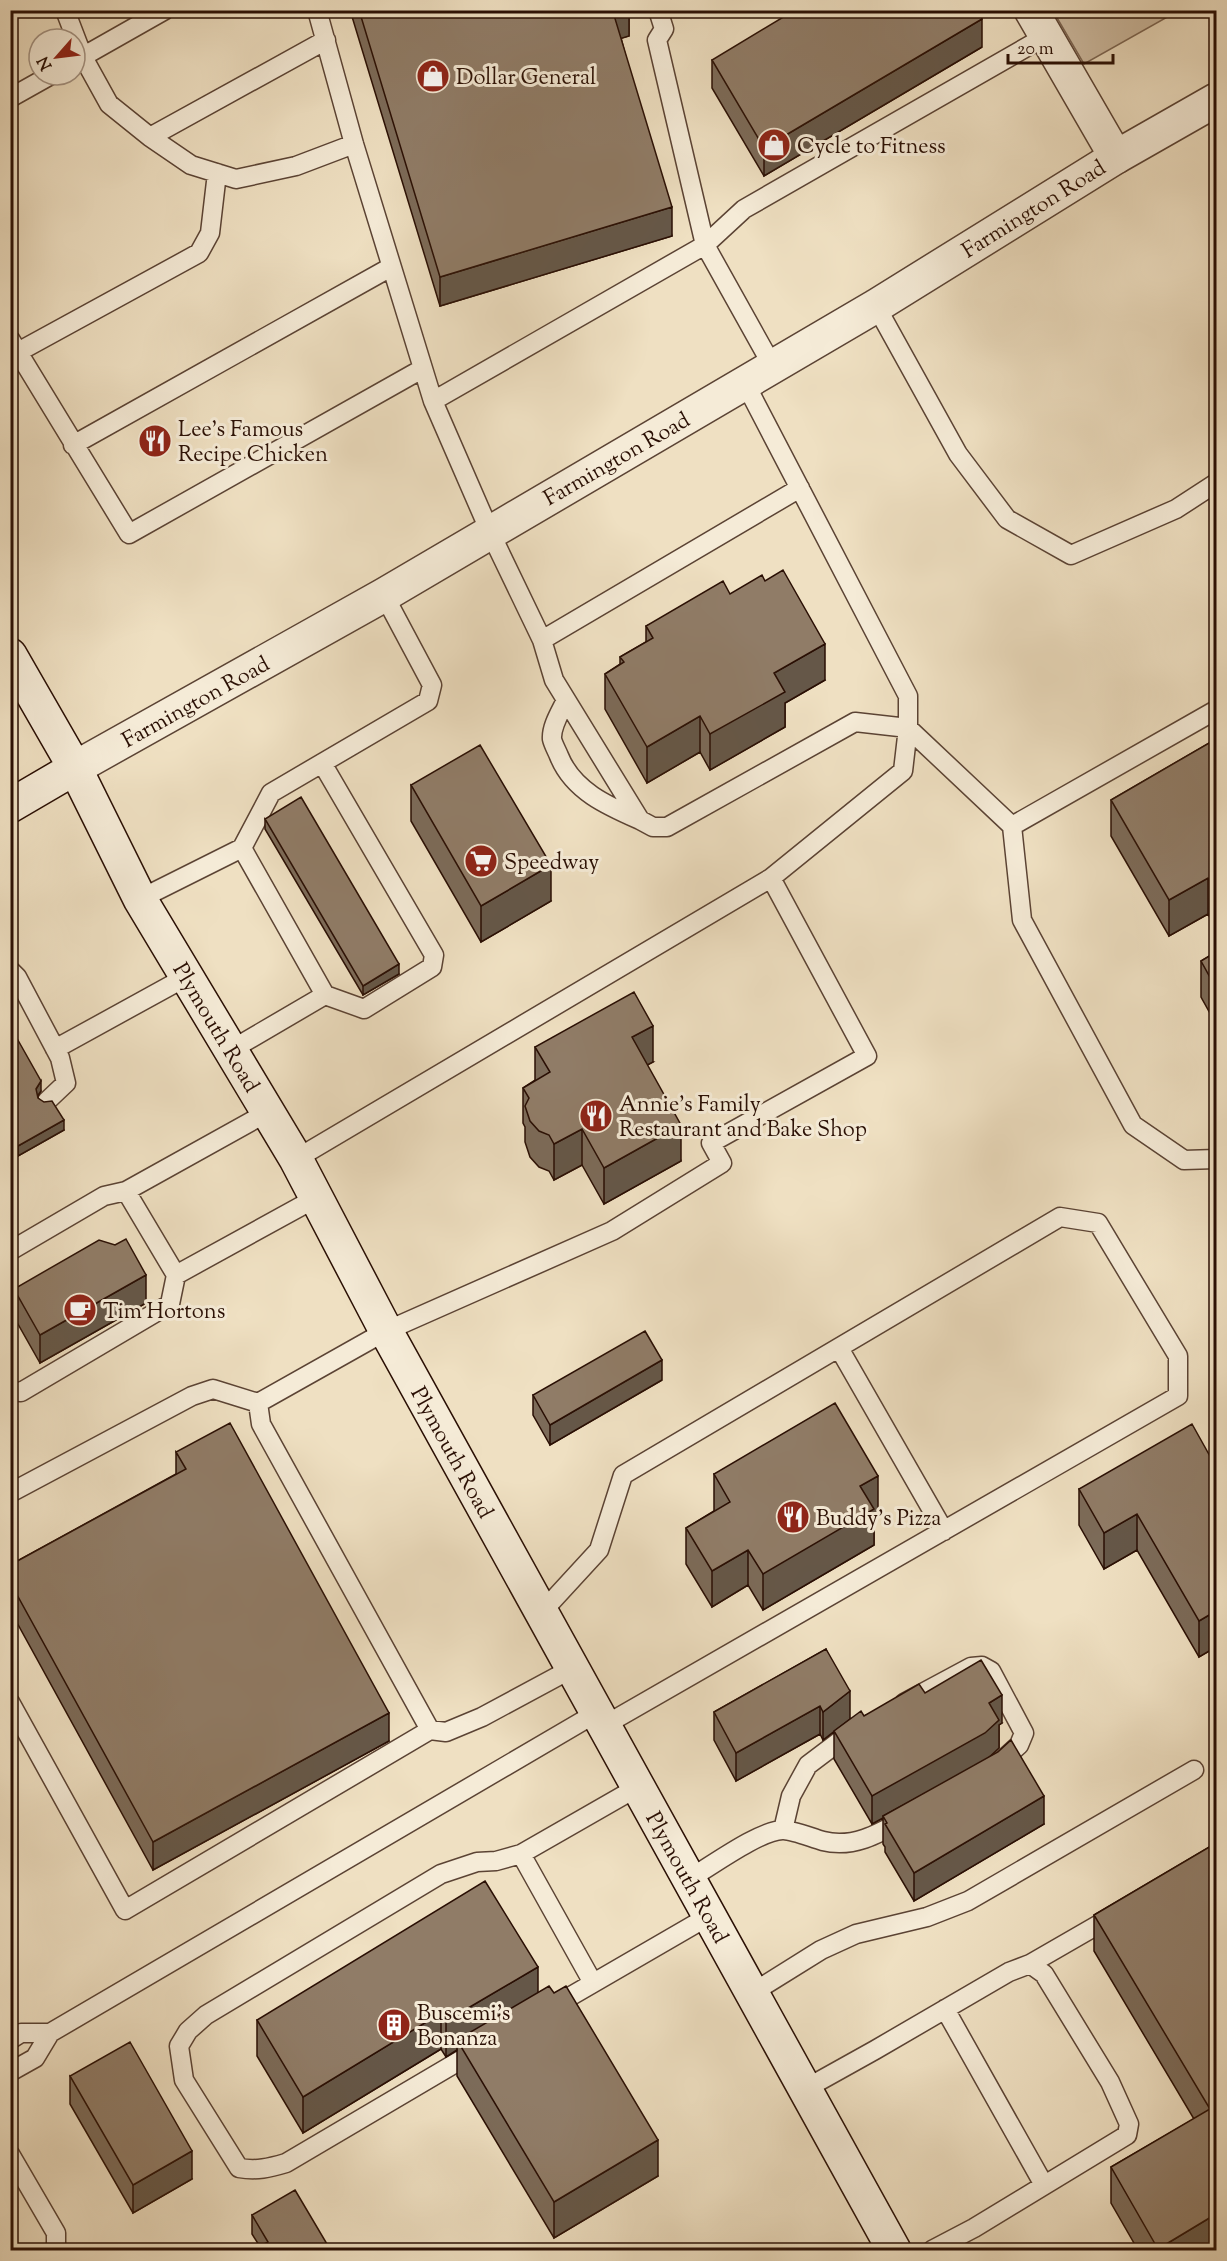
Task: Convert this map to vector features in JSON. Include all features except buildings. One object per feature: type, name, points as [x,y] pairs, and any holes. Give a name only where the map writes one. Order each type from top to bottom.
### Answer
[{"type":"main road","points":[[1039,23],[1116,157]]},
{"type":"main road","name":"Farmington Road","points":[[10,806],[384,595],[876,306],[1116,157],[1216,102]]},
{"type":"main road","name":"Plymouth Road","points":[[10,655],[75,768],[140,899],[296,1159],[386,1330],[894,2250]]},
{"type":"lane","points":[[65,10],[70,27]]},
{"type":"lane","points":[[87,54],[165,10]]},
{"type":"lane","points":[[317,10],[354,144],[433,401],[490,532],[543,640],[554,680],[640,820]]},
{"type":"lane","points":[[658,10],[664,29]]},
{"type":"lane","points":[[673,10],[657,40],[705,245],[773,367]]},
{"type":"lane","points":[[433,401],[705,245],[744,209],[1039,23]]},
{"type":"lane","points":[[150,137],[326,39]]},
{"type":"lane","points":[[87,71],[110,104],[150,137],[191,165],[236,179],[297,166],[354,144]]},
{"type":"lane","points":[[10,98],[30,87]]},
{"type":"lane","points":[[217,172],[210,233],[199,253],[14,345],[129,534],[422,369]]},
{"type":"lane","points":[[73,445],[391,267]]},
{"type":"lane","points":[[876,306],[958,454],[1007,519],[1071,555],[1176,509],[1216,483]]},
{"type":"lane","points":[[296,1159],[771,878],[903,771],[908,728],[908,696],[745,383]]},
{"type":"lane","points":[[543,640],[800,488]]},
{"type":"lane","points":[[140,899],[242,848],[271,794],[428,701],[432,685],[384,595]]},
{"type":"lane","points":[[566,700],[555,723],[552,739],[563,768],[584,791],[653,827],[667,827],[855,722],[908,728],[1012,826],[1022,920],[1133,1125],[1184,1160],[1216,1159]]},
{"type":"lane","points":[[1012,826],[1216,710]]},
{"type":"lane","points":[[242,848],[325,995],[364,1009],[432,967],[434,956],[322,763]]},
{"type":"lane","points":[[10,1493],[192,1396],[213,1389],[258,1403],[386,1330],[612,1231],[722,1163],[711,1143],[867,1056],[771,878]]},
{"type":"lane","points":[[13,976],[60,1058],[66,1083],[47,1101]]},
{"type":"lane","points":[[55,1049],[186,977]]},
{"type":"lane","points":[[231,1050],[325,995]]},
{"type":"lane","points":[[10,1251],[104,1196],[126,1191],[268,1112]]},
{"type":"lane","points":[[16,1391],[170,1304],[176,1275],[126,1191]]},
{"type":"lane","points":[[176,1275],[316,1198]]},
{"type":"lane","points":[[10,2072],[35,2058],[50,2033],[601,1719],[944,1531],[1178,1396],[1178,1356],[1098,1223],[1060,1217],[623,1475],[599,1550],[542,1612]]},
{"type":"lane","points":[[839,1348],[944,1531]]},
{"type":"lane","points":[[258,1403],[261,1424],[430,1730]]},
{"type":"lane","points":[[890,1710],[972,1667],[982,1666],[991,1671],[1024,1733],[1019,1745],[992,1770],[981,1776]]},
{"type":"lane","points":[[10,1702],[125,1910],[430,1730],[446,1732],[482,1717],[573,1668]]},
{"type":"lane","points":[[783,1830],[791,1796],[808,1765],[870,1720]]},
{"type":"lane","points":[[752,1993],[821,1950],[856,1934],[927,1917],[968,1901],[1194,1770]]},
{"type":"lane","points":[[490,2043],[286,2163],[267,2169],[252,2170],[239,2168],[184,2080],[179,2046],[188,2031],[206,2015],[441,1874],[477,1862],[496,1861],[521,1854],[638,1787]]},
{"type":"lane","points":[[689,1879],[759,1837],[783,1830],[827,1842],[869,1839],[920,1810]]},
{"type":"lane","points":[[521,1854],[593,1983]]},
{"type":"lane","points":[[805,2089],[1009,1972],[1030,1964],[1134,1904]]},
{"type":"lane","points":[[542,2013],[709,1916]]},
{"type":"lane","points":[[932,2250],[974,2228],[1127,2135],[1130,2124],[1110,2082],[1044,1974],[1030,1964]]},
{"type":"lane","points":[[945,2009],[1044,2186]]},
{"type":"lane","points":[[10,2040],[21,2033],[50,2033]]},
{"type":"lane","points":[[10,2154],[56,2233],[56,2250]]},
{"type":"shaded area","points":[[1053,11],[1178,11],[1084,64]]},
{"type":"place","name":"Dollar General","points":[[433,76]]},
{"type":"place","name":"Cycle to Fitness","points":[[774,145]]},
{"type":"place","name":"Lee's Famous Recipe Chicken","points":[[155,441]]},
{"type":"place","name":"Speedway","points":[[481,861]]},
{"type":"place","name":"Annie’s Family Restaurant and Bake Shop","points":[[596,1116]]},
{"type":"place","name":"Tim Hortons","points":[[80,1310]]},
{"type":"place","name":"Buddy's Pizza","points":[[793,1517]]},
{"type":"place","name":"Buscemi's Bonanza","points":[[394,2025]]}]
